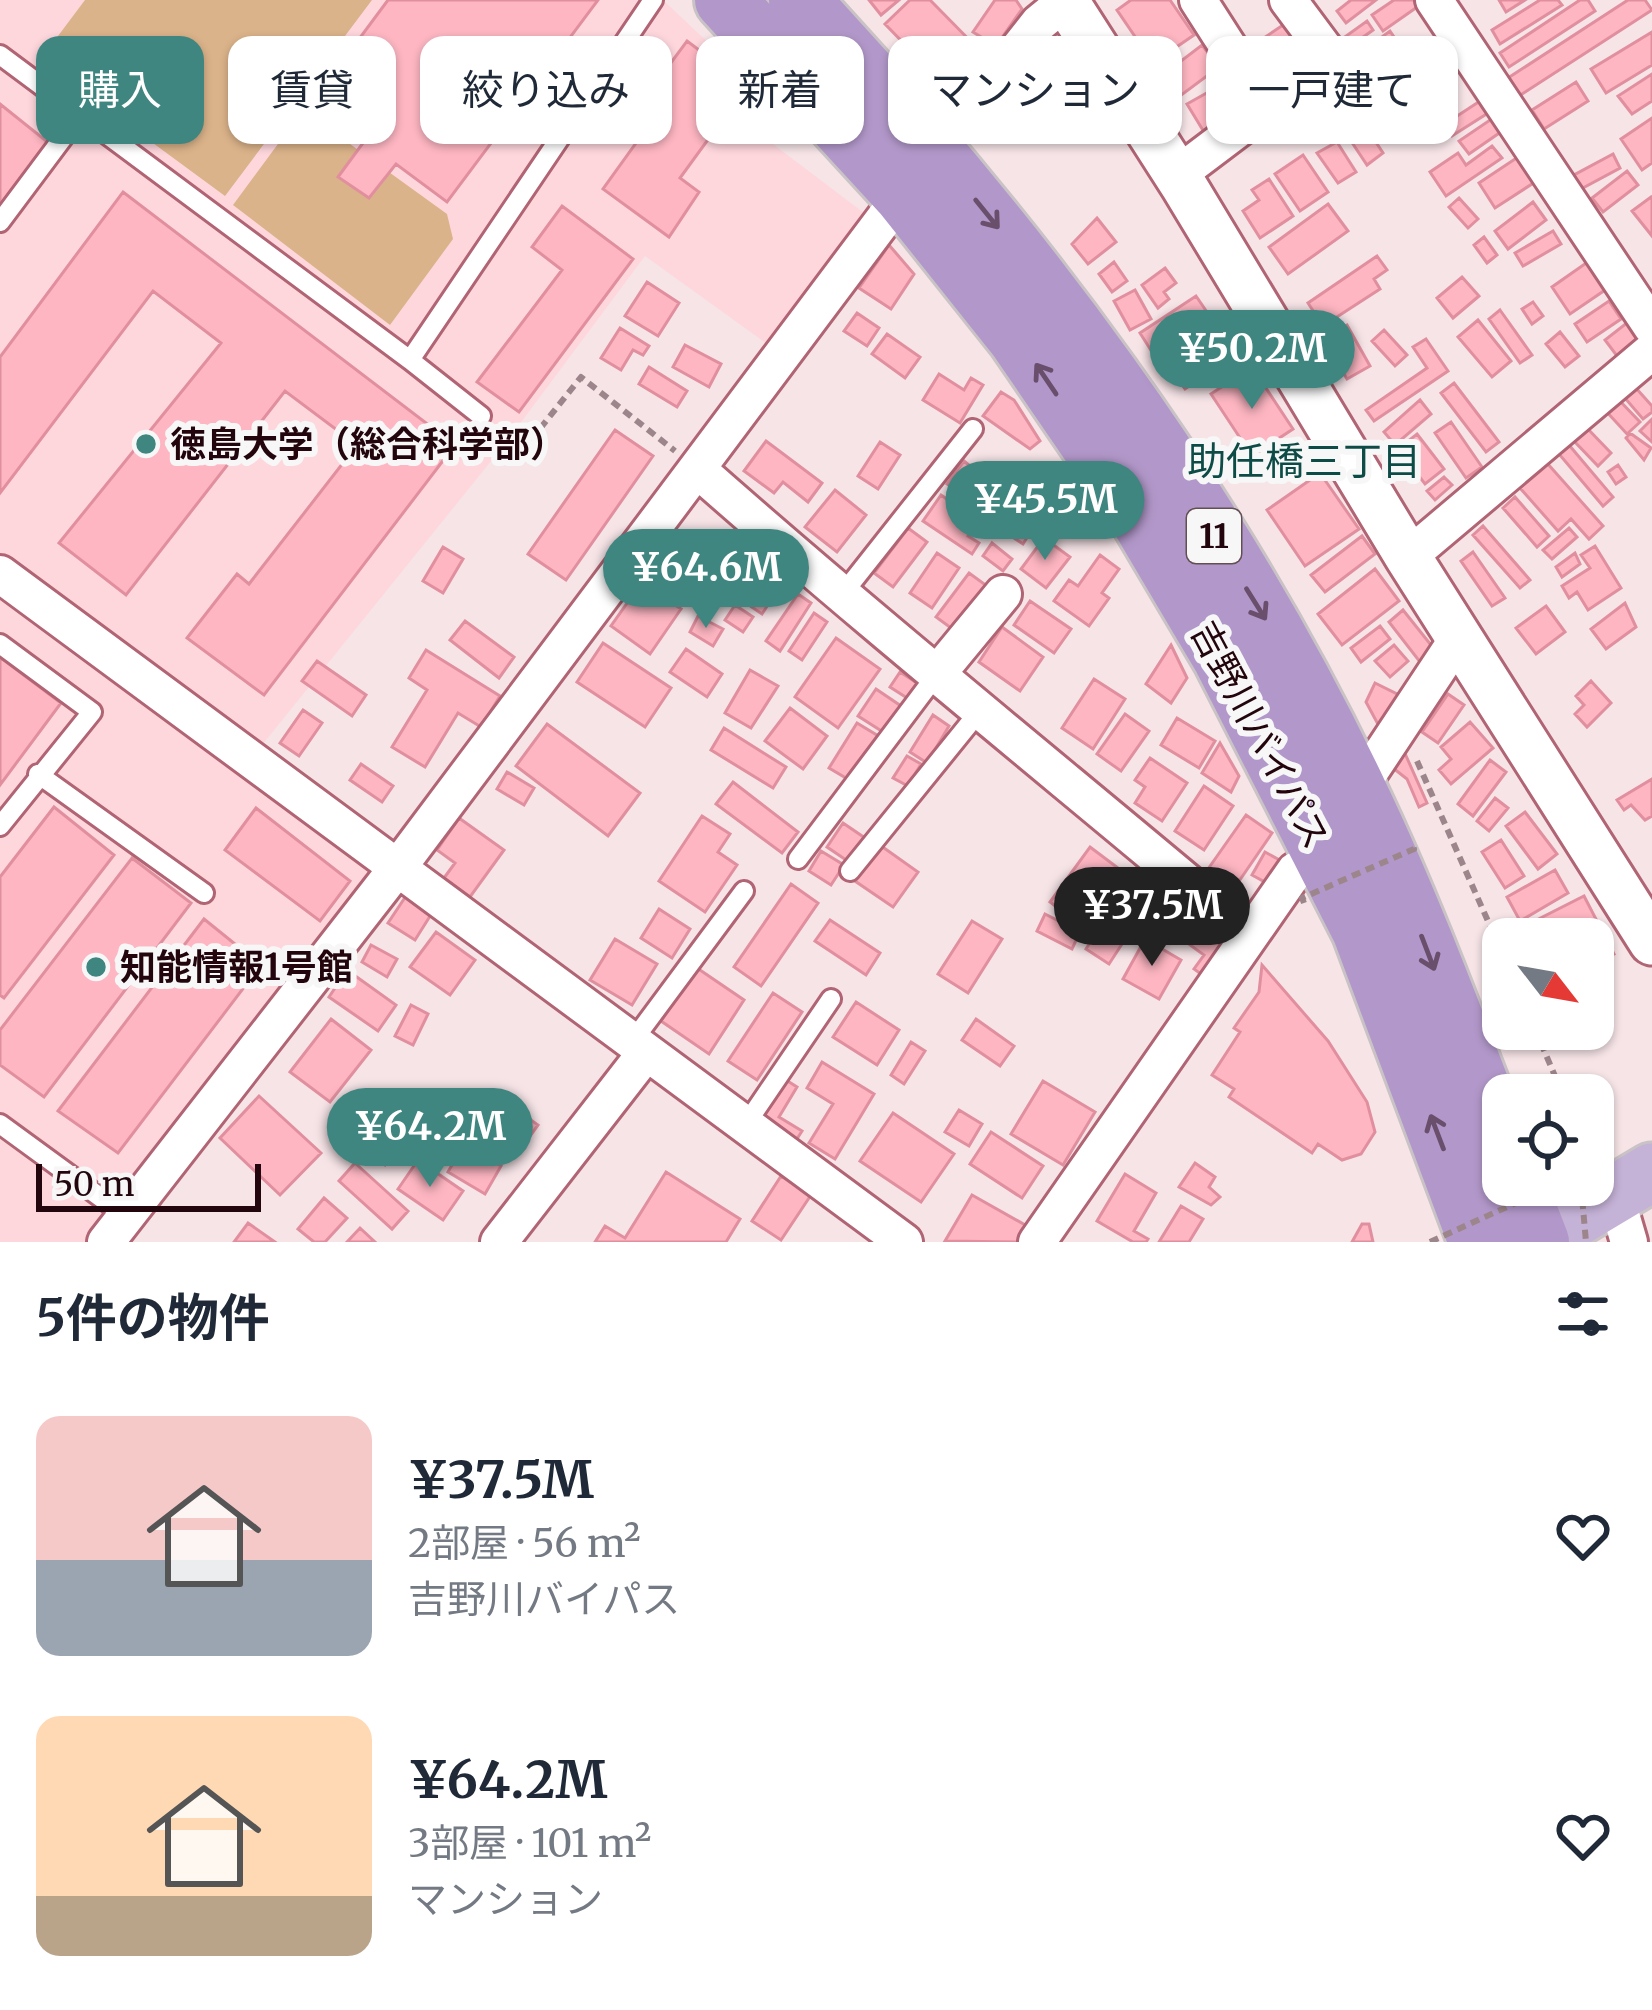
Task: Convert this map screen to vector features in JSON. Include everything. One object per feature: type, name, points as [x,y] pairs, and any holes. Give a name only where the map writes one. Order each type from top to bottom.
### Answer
[{"type":"highway","name":"吉野川バイパス","points":[[725,0],[920,174],[1073,321],[1272,630],[1357,791],[1415,920],[1482,1094]]},
{"type":"highway","name":"吉野川バイパス","points":[[799,0],[920,174],[1018,338],[1133,506],[1223,658],[1314,879],[1362,930],[1478,1242]]},
{"type":"highway","points":[[1524,1206],[1537,1242]]},
{"type":"main road","points":[[1537,1242],[1613,1207]]},
{"type":"street","points":[[116,1229],[398,868],[920,174],[1039,23],[1066,0],[1652,942]]},
{"type":"street","points":[[1177,175],[1264,98],[1198,0]]},
{"type":"street","points":[[1288,0],[1315,36]]},
{"type":"street","points":[[1434,0],[1638,277],[1652,327]]},
{"type":"street","points":[[1408,556],[1652,351]]},
{"type":"street","points":[[697,469],[841,596],[982,708],[1250,935]]},
{"type":"street","points":[[0,574],[904,1242]]},
{"type":"street","points":[[937,674],[1003,594]]},
{"type":"street","points":[[1357,791],[1459,637]]},
{"type":"street","points":[[1037,1242],[1295,871],[1314,879]]},
{"type":"street","points":[[499,1242],[639,1048]]},
{"type":"lane","points":[[410,360],[653,0]]},
{"type":"lane","points":[[0,56],[36,83]]},
{"type":"lane","points":[[0,223],[59,144]]},
{"type":"lane","points":[[119,144],[481,416]]},
{"type":"lane","points":[[841,596],[973,429]]},
{"type":"lane","points":[[0,644],[92,712],[0,826]]},
{"type":"lane","points":[[798,860],[937,674]]},
{"type":"lane","points":[[850,871],[982,708]]},
{"type":"lane","points":[[38,774],[204,893]]},
{"type":"lane","points":[[639,1048],[744,891]]},
{"type":"lane","points":[[746,1124],[831,999]]},
{"type":"lane","points":[[4,1134],[116,1229]]},
{"type":"path","points":[[481,416],[523,450],[581,377],[697,469]]},
{"type":"path","points":[[1400,724],[1487,918]]},
{"type":"path","points":[[1314,879],[1302,898],[1414,849],[1412,844]]},
{"type":"path","points":[[1430,1242],[1509,1206]]},
{"type":"shaded area","points":[[0,0],[663,0],[701,36],[696,36],[696,144],[773,144],[872,219],[774,349],[645,256],[504,445],[246,765],[383,867],[97,1242],[0,1242]]},
{"type":"shaded area","points":[[85,0],[372,0],[345,36],[228,36],[228,144],[264,144],[225,196],[154,144],[204,144],[204,36],[58,36]]},
{"type":"shaded area","points":[[278,144],[350,144],[447,214],[453,239],[390,325],[233,205]]},
{"type":"building","points":[[388,0],[598,0],[571,36],[420,36],[420,144],[490,144],[447,202],[396,164],[369,198],[338,177],[362,144],[396,144],[396,36],[361,36]]},
{"type":"building","points":[[869,0],[899,0],[881,15]]},
{"type":"building","points":[[910,0],[930,0],[965,36],[897,36],[885,24]]},
{"type":"building","points":[[995,0],[1016,0],[1022,9],[1003,36],[973,32]]},
{"type":"building","points":[[1131,0],[1170,0],[1194,35],[1182,43],[1182,36],[1135,36],[1117,10]]},
{"type":"building","points":[[1351,0],[1376,0],[1346,23],[1337,11]]},
{"type":"building","points":[[1394,0],[1417,0],[1420,5],[1383,31],[1372,15]]},
{"type":"building","points":[[1499,0],[1525,0],[1506,12]]},
{"type":"building","points":[[1540,0],[1558,0],[1562,5],[1500,44],[1492,30]]},
{"type":"building","points":[[1580,0],[1588,0],[1595,11],[1509,67],[1500,53]]},
{"type":"building","points":[[1628,0],[1645,0],[1652,10],[1519,96],[1508,78]]},
{"type":"building","points":[[1289,21],[1299,36],[1267,36]]},
{"type":"building","points":[[1367,21],[1373,30],[1365,36],[1346,36]]},
{"type":"building","points":[[1652,32],[1652,65],[1606,93],[1591,69]]},
{"type":"building","points":[[687,41],[696,48],[696,144],[705,144],[680,178],[699,192],[669,237],[603,189],[635,144],[672,144],[672,61]]},
{"type":"building","points":[[1202,45],[1206,50],[1206,77],[1182,95],[1182,60]]},
{"type":"building","points":[[1652,74],[1652,101],[1632,114],[1618,96]]},
{"type":"building","points":[[1576,82],[1588,101],[1544,129],[1532,110]]},
{"type":"building","points":[[1206,93],[1206,131],[1204,132],[1187,104]]},
{"type":"building","points":[[1480,101],[1488,113],[1458,132],[1458,115]]},
{"type":"building","points":[[0,104],[36,133],[36,144],[50,144],[0,211]]},
{"type":"building","points":[[1496,116],[1505,129],[1469,154],[1459,141]]},
{"type":"building","points":[[1652,118],[1652,163],[1642,170],[1621,139]]},
{"type":"building","points":[[1338,144],[1356,172],[1338,183],[1317,153]]},
{"type":"building","points":[[1353,144],[1377,144],[1383,153],[1367,165]]},
{"type":"building","points":[[1492,146],[1502,158],[1446,196],[1430,172],[1458,153],[1466,165]]},
{"type":"building","points":[[1613,154],[1620,168],[1581,189],[1574,175]]},
{"type":"building","points":[[1303,155],[1328,192],[1300,211],[1275,174]]},
{"type":"building","points":[[1518,157],[1535,182],[1495,208],[1479,183]]},
{"type":"building","points":[[1627,171],[1638,185],[1603,212],[1592,198]]},
{"type":"building","points":[[1269,179],[1293,216],[1260,238],[1243,211],[1259,200],[1252,190]]},
{"type":"building","points":[[123,192],[455,445],[264,695],[187,638],[237,574],[249,584],[357,445],[285,391],[126,595],[59,543],[221,343],[153,291],[0,493],[0,357]]},
{"type":"building","points":[[1459,198],[1478,219],[1468,228],[1449,207]]},
{"type":"building","points":[[1652,199],[1652,236],[1632,211]]},
{"type":"building","points":[[1533,202],[1546,220],[1508,249],[1495,231]]},
{"type":"building","points":[[1328,204],[1348,231],[1288,274],[1269,247]]},
{"type":"building","points":[[562,206],[633,259],[519,412],[477,382],[562,270],[532,247]]},
{"type":"building","points":[[1097,218],[1116,242],[1088,264],[1072,244]]},
{"type":"building","points":[[1553,231],[1561,244],[1523,266],[1515,253]]},
{"type":"building","points":[[1484,237],[1497,255],[1487,263],[1474,245]]},
{"type":"building","points":[[889,245],[914,274],[891,309],[859,288]]},
{"type":"building","points":[[1377,256],[1387,270],[1374,279],[1380,289],[1323,326],[1308,303]]},
{"type":"building","points":[[1589,261],[1608,288],[1570,314],[1552,287]]},
{"type":"building","points":[[1114,262],[1127,281],[1112,292],[1099,274]]},
{"type":"building","points":[[1165,268],[1176,283],[1164,292],[1169,299],[1158,308],[1142,285]]},
{"type":"building","points":[[1462,277],[1479,296],[1453,318],[1437,298]]},
{"type":"building","points":[[647,282],[679,303],[658,336],[625,316]]},
{"type":"building","points":[[1135,290],[1151,319],[1130,330],[1114,301]]},
{"type":"building","points":[[1196,296],[1209,315],[1152,352],[1140,333]]},
{"type":"building","points":[[1609,301],[1621,319],[1587,342],[1575,324]]},
{"type":"building","points":[[1533,302],[1543,316],[1532,324],[1522,309]]},
{"type":"building","points":[[1500,310],[1532,355],[1520,363],[1489,319]]},
{"type":"building","points":[[857,313],[879,328],[867,346],[844,331]]},
{"type":"building","points":[[1216,320],[1238,352],[1185,389],[1163,357]]},
{"type":"building","points":[[1478,320],[1511,361],[1492,377],[1458,337]]},
{"type":"building","points":[[1628,322],[1641,338],[1617,356],[1605,340]]},
{"type":"building","points":[[1347,325],[1370,366],[1347,379],[1323,339]]},
{"type":"building","points":[[620,328],[649,346],[643,355],[633,350],[621,370],[601,358]]},
{"type":"building","points":[[1384,330],[1407,355],[1395,366],[1372,341]]},
{"type":"building","points":[[1560,332],[1579,356],[1565,367],[1546,344]]},
{"type":"building","points":[[887,334],[920,357],[905,378],[872,354]]},
{"type":"building","points":[[1426,339],[1448,371],[1374,421],[1366,410],[1427,368],[1413,347]]},
{"type":"building","points":[[685,345],[721,364],[709,387],[673,367]]},
{"type":"building","points":[[649,367],[687,391],[677,407],[639,384]]},
{"type":"building","points":[[1252,367],[1293,429],[1252,456],[1211,394]]},
{"type":"building","points":[[939,374],[964,390],[971,378],[983,385],[960,423],[923,400]]},
{"type":"building","points":[[1454,383],[1499,442],[1486,452],[1441,393]]},
{"type":"building","points":[[1635,387],[1652,406],[1643,419],[1624,397]]},
{"type":"building","points":[[1001,392],[1014,400],[1040,441],[1030,449],[983,416]]},
{"type":"building","points":[[1617,398],[1640,422],[1627,434],[1605,410]]},
{"type":"building","points":[[1420,400],[1431,414],[1395,445],[1384,432]]},
{"type":"building","points":[[1652,419],[1652,442],[1640,431]]},
{"type":"building","points":[[1451,422],[1482,467],[1466,478],[1435,433]]},
{"type":"building","points":[[1586,427],[1611,453],[1598,466],[1573,440]]},
{"type":"building","points":[[615,430],[653,456],[566,580],[528,554]]},
{"type":"building","points":[[1630,433],[1651,448],[1644,460],[1626,438]]},
{"type":"building","points":[[1417,434],[1444,469],[1425,484],[1398,449]]},
{"type":"building","points":[[766,441],[822,483],[808,502],[783,482],[774,493],[744,471]]},
{"type":"building","points":[[880,442],[900,455],[878,489],[858,476]]},
{"type":"building","points":[[1569,445],[1613,497],[1603,506],[1559,454]]},
{"type":"building","points":[[964,461],[999,490],[984,510],[947,484]]},
{"type":"building","points":[[1547,463],[1603,526],[1589,539],[1571,519],[1558,531],[1520,488]]},
{"type":"building","points":[[1618,465],[1626,477],[1616,484],[1608,472]]},
{"type":"building","points":[[1320,473],[1359,529],[1305,566],[1267,510]]},
{"type":"building","points":[[1444,477],[1452,485],[1435,500],[1427,491]]},
{"type":"building","points":[[835,490],[866,515],[837,552],[805,527]]},
{"type":"building","points":[[1005,494],[1040,517],[1023,544],[988,521]]},
{"type":"building","points":[[941,495],[979,521],[968,536],[979,543],[972,554],[923,521]]},
{"type":"building","points":[[1515,497],[1549,536],[1537,547],[1503,508]]},
{"type":"building","points":[[1483,526],[1530,580],[1520,588],[1473,535]]},
{"type":"building","points":[[908,528],[927,542],[893,587],[874,573]]},
{"type":"building","points":[[1569,528],[1577,537],[1552,559],[1543,550]]},
{"type":"building","points":[[1362,536],[1375,554],[1325,592],[1311,575]]},
{"type":"building","points":[[1044,538],[1070,557],[1046,588],[1021,569]]},
{"type":"building","points":[[992,543],[1012,559],[1003,571],[983,556]]},
{"type":"building","points":[[1595,546],[1621,588],[1588,610],[1577,592],[1569,598],[1562,586],[1590,568],[1581,555]]},
{"type":"building","points":[[443,547],[463,559],[443,593],[423,581]]},
{"type":"building","points":[[1473,552],[1505,598],[1492,606],[1461,561]]},
{"type":"building","points":[[937,553],[959,568],[932,608],[910,593]]},
{"type":"building","points":[[1575,553],[1580,564],[1562,577],[1556,567]]},
{"type":"building","points":[[1100,555],[1119,569],[1102,593],[1109,598],[1089,626],[1054,601],[1069,580],[1078,586]]},
{"type":"building","points":[[744,560],[781,585],[762,614],[725,589]]},
{"type":"building","points":[[1375,569],[1399,601],[1342,645],[1318,614]]},
{"type":"building","points":[[969,573],[987,586],[955,631],[936,617]]},
{"type":"building","points":[[642,582],[681,609],[650,654],[611,626]]},
{"type":"building","points":[[798,594],[811,603],[780,651],[766,641]]},
{"type":"building","points":[[1030,601],[1071,629],[1054,653],[1014,625]]},
{"type":"building","points":[[1625,603],[1636,627],[1606,649],[1591,629]]},
{"type":"building","points":[[735,605],[753,617],[743,632],[725,620]]},
{"type":"building","points":[[1546,606],[1565,632],[1536,654],[1516,628]]},
{"type":"building","points":[[1403,610],[1435,650],[1420,662],[1389,622]]},
{"type":"building","points":[[814,613],[827,622],[802,660],[789,651]]},
{"type":"building","points":[[698,616],[723,629],[713,646],[690,632]]},
{"type":"building","points":[[465,621],[514,657],[499,678],[450,640]]},
{"type":"building","points":[[1380,626],[1390,639],[1361,662],[1351,648]]},
{"type":"building","points":[[1002,627],[1043,657],[1020,691],[979,662]]},
{"type":"building","points":[[836,638],[880,669],[838,728],[795,697]]},
{"type":"building","points":[[603,643],[671,688],[645,727],[577,682]]},
{"type":"building","points":[[1171,645],[1187,678],[1171,703],[1146,684]]},
{"type":"building","points":[[1394,645],[1408,661],[1390,677],[1375,661]]},
{"type":"building","points":[[686,649],[722,674],[707,697],[670,672]]},
{"type":"building","points":[[426,650],[500,696],[481,727],[458,713],[425,767],[392,747],[427,690],[409,678]]},
{"type":"building","points":[[0,657],[61,703],[0,785]]},
{"type":"building","points":[[317,661],[366,695],[352,716],[302,681]]},
{"type":"building","points":[[750,670],[778,686],[751,728],[725,713]]},
{"type":"building","points":[[900,672],[917,683],[907,698],[890,687]]},
{"type":"building","points":[[1094,679],[1125,699],[1093,749],[1062,728]]},
{"type":"building","points":[[1591,681],[1611,703],[1587,727],[1575,714],[1584,705],[1576,696]]},
{"type":"building","points":[[1375,683],[1399,695],[1380,728],[1366,702]]},
{"type":"building","points":[[876,689],[901,706],[883,732],[858,716]]},
{"type":"building","points":[[1448,694],[1464,705],[1438,743],[1422,732]]},
{"type":"building","points":[[790,708],[827,736],[803,769],[765,741]]},
{"type":"building","points":[[303,710],[322,723],[299,756],[280,743]]},
{"type":"building","points":[[1125,714],[1149,731],[1121,771],[1097,754]]},
{"type":"building","points":[[933,715],[949,726],[927,763],[910,752]]},
{"type":"building","points":[[1177,718],[1215,741],[1199,768],[1161,745]]},
{"type":"building","points":[[1470,722],[1493,748],[1451,784],[1439,770],[1451,759],[1441,747]]},
{"type":"building","points":[[857,723],[880,737],[846,778],[829,768]]},
{"type":"building","points":[[547,724],[640,793],[608,836],[516,766]]},
{"type":"building","points":[[724,728],[786,767],[773,788],[711,750]]},
{"type":"building","points":[[1399,740],[1427,803],[1419,807],[1407,779],[1384,761]]},
{"type":"building","points":[[1220,743],[1239,776],[1231,792],[1202,773]]},
{"type":"building","points":[[907,756],[921,764],[908,786],[893,778]]},
{"type":"building","points":[[1150,758],[1187,783],[1162,821],[1135,803],[1145,787],[1135,780]]},
{"type":"building","points":[[1490,760],[1506,772],[1473,816],[1458,804]]},
{"type":"building","points":[[361,764],[393,786],[382,802],[350,780]]},
{"type":"building","points":[[507,772],[534,788],[524,805],[497,789]]},
{"type":"building","points":[[1652,779],[1652,816],[1645,820],[1631,805],[1624,810],[1617,800]]},
{"type":"building","points":[[733,782],[798,832],[782,853],[716,804]]},
{"type":"building","points":[[1204,786],[1233,806],[1204,850],[1175,831]]},
{"type":"building","points":[[1495,798],[1508,808],[1489,831],[1477,821]]},
{"type":"building","points":[[54,807],[114,855],[4,998],[0,995],[0,877]]},
{"type":"building","points":[[256,808],[350,881],[320,921],[225,850]]},
{"type":"building","points":[[1525,812],[1557,854],[1538,869],[1506,826]]},
{"type":"building","points":[[1246,815],[1272,833],[1235,887],[1208,869]]},
{"type":"building","points":[[702,816],[730,834],[718,852],[737,865],[705,912],[659,881]]},
{"type":"building","points":[[459,818],[504,850],[470,897],[444,878],[455,863],[437,850]]},
{"type":"building","points":[[843,823],[865,838],[849,862],[827,847]]},
{"type":"building","points":[[1501,840],[1524,876],[1505,888],[1482,852]]},
{"type":"building","points":[[877,843],[918,872],[893,907],[852,879]]},
{"type":"building","points":[[1090,847],[1126,874],[1085,929],[1050,902]]},
{"type":"building","points":[[821,851],[844,865],[831,885],[809,871]]},
{"type":"building","points":[[1265,852],[1285,863],[1272,886],[1252,875]]},
{"type":"building","name":"知能情報1号館","points":[[132,858],[191,903],[44,1097],[0,1065],[0,1030]]},
{"type":"building","points":[[1555,870],[1568,893],[1525,918],[1518,918],[1507,897]]},
{"type":"building","points":[[791,884],[818,903],[761,986],[734,967]]},
{"type":"building","points":[[1161,891],[1231,942],[1205,977],[1194,969],[1204,955],[1145,912]]},
{"type":"building","points":[[406,896],[432,913],[415,940],[388,923]]},
{"type":"building","points":[[1584,896],[1595,918],[1541,918]]},
{"type":"building","points":[[659,909],[690,929],[672,958],[641,938]]},
{"type":"building","points":[[1111,909],[1135,924],[1109,964],[1086,949]]},
{"type":"building","points":[[1045,914],[1080,932],[1072,949],[1037,931]]},
{"type":"building","points":[[204,919],[261,965],[118,1153],[58,1111]]},
{"type":"building","points":[[830,920],[880,953],[866,975],[815,941]]},
{"type":"building","points":[[972,921],[1002,939],[968,993],[938,974]]},
{"type":"building","points":[[436,932],[475,960],[450,995],[410,967]]},
{"type":"building","points":[[615,939],[657,964],[632,1005],[590,980]]},
{"type":"building","points":[[1145,939],[1181,960],[1159,999],[1123,979]]},
{"type":"building","points":[[371,945],[397,959],[387,977],[362,962]]},
{"type":"building","points":[[1262,965],[1328,1041],[1367,1102],[1375,1132],[1361,1154],[1342,1160],[1318,1144],[1312,1153],[1229,1097],[1234,1089],[1212,1075],[1240,1032],[1234,1028],[1259,992]]},
{"type":"building","points":[[697,968],[744,1000],[709,1054],[661,1021]]},
{"type":"building","points":[[347,970],[396,1005],[378,1031],[329,997]]},
{"type":"building","points":[[773,993],[802,1012],[757,1080],[728,1061]]},
{"type":"building","points":[[856,1002],[899,1030],[877,1065],[833,1037]]},
{"type":"building","points":[[411,1005],[428,1014],[413,1045],[395,1036]]},
{"type":"building","points":[[331,1019],[371,1050],[330,1102],[290,1072]]},
{"type":"building","points":[[976,1019],[1014,1046],[1000,1066],[962,1040]]},
{"type":"building","points":[[911,1042],[925,1051],[904,1084],[891,1075]]},
{"type":"building","points":[[822,1062],[874,1094],[835,1159],[809,1143],[833,1104],[807,1088]]},
{"type":"building","points":[[786,1080],[797,1087],[779,1117],[802,1131],[795,1142],[761,1121]]},
{"type":"building","points":[[1043,1081],[1095,1112],[1063,1165],[1011,1134]]},
{"type":"building","points":[[259,1096],[321,1153],[280,1195],[220,1138]]},
{"type":"building","points":[[388,1097],[419,1119],[385,1165],[354,1143]]},
{"type":"building","points":[[500,1098],[538,1125],[517,1154],[480,1127]]},
{"type":"building","points":[[959,1110],[982,1124],[969,1146],[945,1132]]},
{"type":"building","points":[[893,1113],[954,1154],[921,1202],[860,1161]]},
{"type":"building","points":[[991,1132],[1043,1166],[1022,1198],[970,1164]]},
{"type":"building","points":[[464,1144],[501,1166],[485,1194],[448,1172]]},
{"type":"building","points":[[418,1160],[463,1191],[443,1220],[398,1189]]},
{"type":"building","points":[[355,1163],[408,1211],[392,1229],[339,1181]]},
{"type":"building","points":[[1195,1163],[1215,1177],[1209,1187],[1220,1197],[1211,1205],[1179,1187]]},
{"type":"building","points":[[666,1172],[740,1219],[726,1242],[595,1242],[605,1226],[625,1238]]},
{"type":"building","points":[[1125,1174],[1156,1193],[1134,1231],[1146,1242],[1133,1242],[1097,1221]]},
{"type":"building","points":[[781,1176],[811,1195],[781,1240],[752,1221]]},
{"type":"building","points":[[972,1195],[1027,1226],[1018,1242],[945,1241]]},
{"type":"building","points":[[324,1198],[347,1218],[325,1242],[314,1242],[298,1229]]},
{"type":"building","points":[[1181,1206],[1203,1219],[1189,1242],[1159,1242]]},
{"type":"building","points":[[248,1223],[275,1242],[234,1242]]},
{"type":"building","points":[[1362,1224],[1369,1224],[1373,1242],[1352,1242]]},
{"type":"building","points":[[360,1228],[375,1242],[347,1242]]},
{"type":"place","name":"徳島大学（総合科学部）","points":[[146,444]]},
{"type":"place","name":"知能情報1号館","points":[[96,967]]},
{"type":"district","name":"助任橋三丁目","points":[[1304,461]]}]
